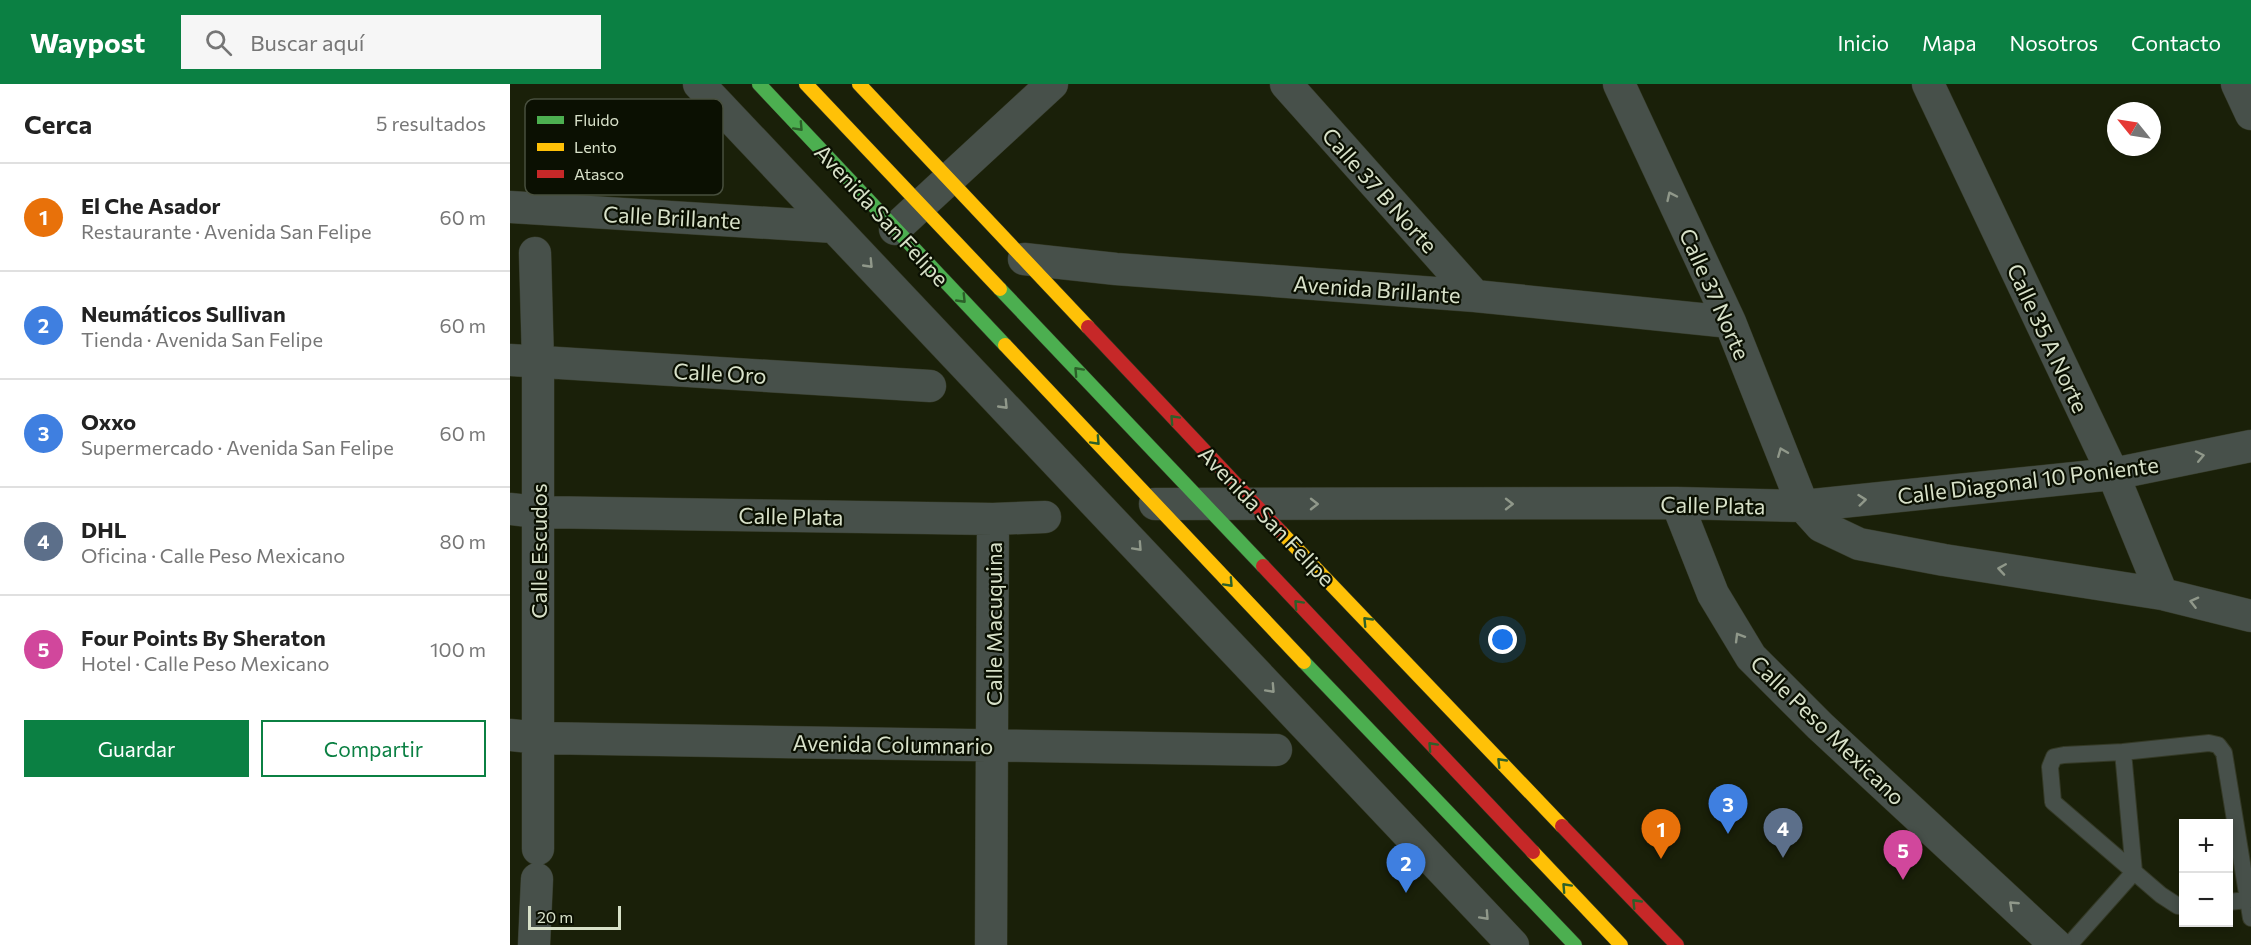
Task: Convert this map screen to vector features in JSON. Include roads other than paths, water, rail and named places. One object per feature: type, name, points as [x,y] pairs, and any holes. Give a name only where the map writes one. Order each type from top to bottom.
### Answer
[{"type":"main road","name":"Avenida San Felipe","points":[[759,84],[1389,753],[1575,945]]},
{"type":"main road","name":"Avenida San Felipe","points":[[806,84],[1621,945]]},
{"type":"main road","name":"Avenida San Felipe","points":[[859,84],[1255,504],[1677,945]]},
{"type":"street","name":"Avenida San Felipe","points":[[699,84],[713,99]]},
{"type":"street","points":[[896,230],[1052,84]]},
{"type":"street","name":"Calle 37 B Norte","points":[[1286,84],[1475,296]]},
{"type":"street","name":"Calle 37 Norte","points":[[1619,84],[1730,322],[1803,506]]},
{"type":"street","name":"Calle 35 A Norte","points":[[1928,84],[2113,474],[2162,594]]},
{"type":"street","points":[[2237,84],[2251,114]]},
{"type":"street","name":"Avenida San Felipe","points":[[723,109],[1108,514],[1513,945]]},
{"type":"street","name":"Calle Brillante","points":[[510,207],[834,227]]},
{"type":"street","name":"Calle Escudos","points":[[534,945],[537,864],[524,737],[524,361],[535,253]]},
{"type":"street","name":"Avenida Brillante","points":[[1024,259],[1116,269],[1475,296],[1730,322]]},
{"type":"street","name":"Calle Oro","points":[[524,361],[930,386]]},
{"type":"street","name":"Calle Diagonal 10 Poniente","points":[[1803,506],[2113,474],[2251,446]]},
{"type":"street","name":"Calle Plata","points":[[1155,504],[1677,503],[1803,506]]},
{"type":"street","name":"Calle Peso Mexicano","points":[[1677,503],[1713,594],[1751,657],[1820,726],[2056,945]]},
{"type":"street","points":[[1803,506],[1821,526],[1859,544],[1944,560],[2162,594],[2251,616]]},
{"type":"street","name":"Calle Plata","points":[[524,510],[993,519],[1044,517]]},
{"type":"street","name":"Calle Macuquina","points":[[991,945],[993,519]]},
{"type":"street","name":"Avenida Columnario","points":[[524,737],[1276,750]]},
{"type":"lane","points":[[2179,906],[2134,872],[2053,802],[2050,767],[2054,757],[2209,743],[2218,745],[2224,753],[2251,918]]},
{"type":"lane","points":[[2069,945],[2134,872],[2123,752]]},
{"type":"lane","points":[[2233,902],[2248,900]]},
{"type":"place","name":"Oxxo","points":[[1728,834]]},
{"type":"place","name":"DHL","points":[[1783,858]]},
{"type":"place","name":"El Che Asador","points":[[1661,859]]},
{"type":"place","name":"Four Points By Sheraton","points":[[1903,880]]},
{"type":"place","name":"Neumáticos Sullivan","points":[[1406,893]]}]
